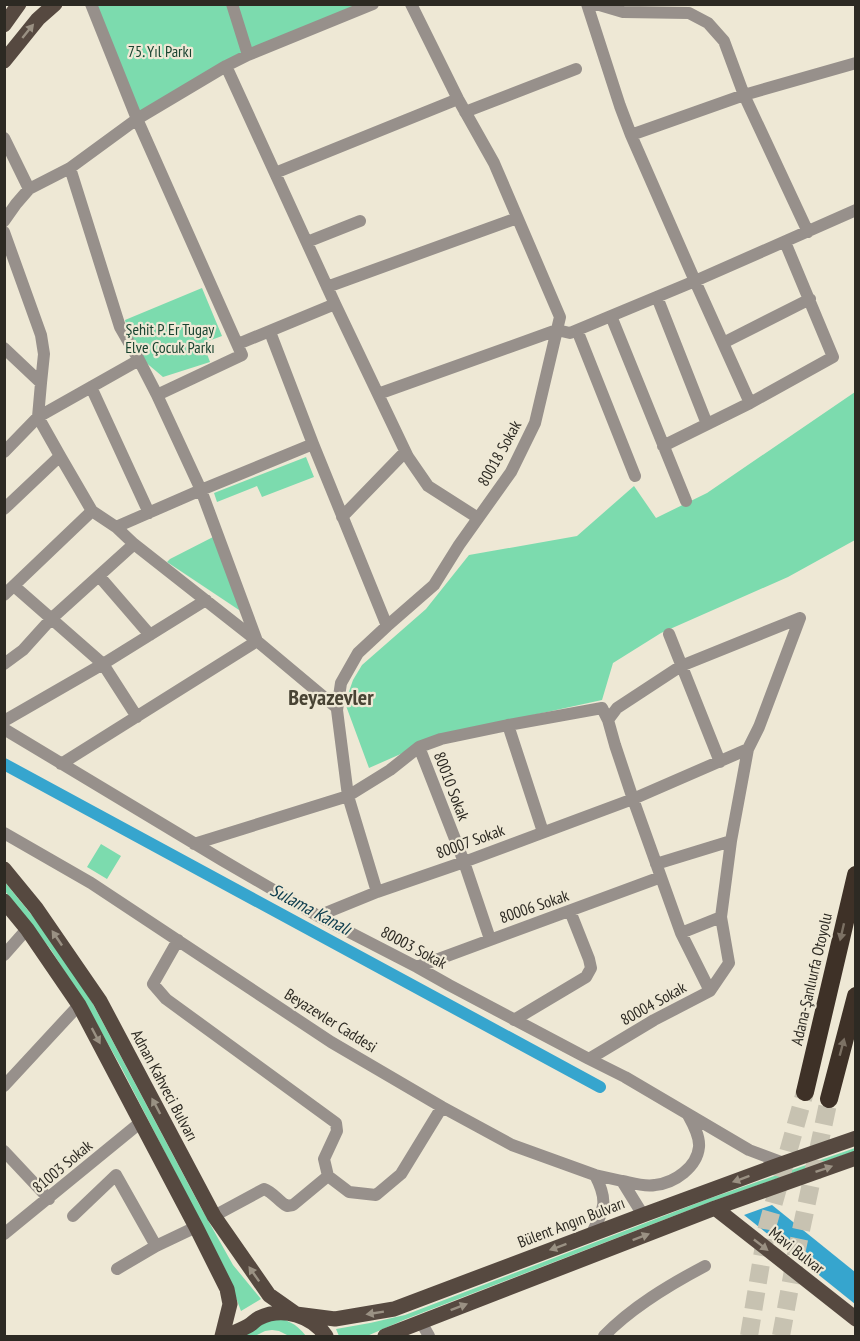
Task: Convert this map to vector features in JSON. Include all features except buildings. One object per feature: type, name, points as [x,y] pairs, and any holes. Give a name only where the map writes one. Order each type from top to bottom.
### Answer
[{"type":"highway","name":"Adana-Şanlıurfa Otoyolu","points":[[805,1092],[855,875]]},
{"type":"highway","points":[[828,1099],[855,996]]},
{"type":"main road","points":[[4,25],[20,4]]},
{"type":"main road","points":[[4,61],[38,19],[55,4]]},
{"type":"main road","name":"Adnan Kahveci Bulvarı","points":[[4,869],[36,908],[100,1001],[214,1216],[269,1295],[312,1322],[326,1336]]},
{"type":"main road","points":[[4,901],[27,929],[79,1005],[196,1227],[227,1289],[230,1304],[224,1336]]},
{"type":"main road","name":"Bülent Angın Bulvarı","points":[[224,1336],[261,1317],[278,1313],[335,1319],[394,1309],[855,1138]]},
{"type":"main road","points":[[385,1336],[715,1208],[855,1158]]},
{"type":"main road","name":"Mavi Bulvar","points":[[715,1208],[855,1319]]},
{"type":"street","points":[[91,4],[137,118],[242,355],[157,395]]},
{"type":"street","points":[[232,4],[249,55]]},
{"type":"street","points":[[4,221],[29,189],[70,168],[137,118],[226,66],[373,4]]},
{"type":"street","points":[[587,4],[620,106],[750,403]]},
{"type":"street","points":[[596,4],[623,12],[689,13],[708,23],[724,41],[744,94],[808,232]]},
{"type":"street","name":"80018 Sokak","points":[[377,892],[348,796],[337,708],[341,683],[358,653],[434,585],[459,545],[511,472],[535,423],[560,317],[494,164],[458,99],[416,6]]},
{"type":"street","points":[[632,135],[744,94],[855,63]]},
{"type":"street","points":[[226,66],[405,452],[428,486],[478,518]]},
{"type":"street","points":[[465,112],[576,69]]},
{"type":"street","points":[[275,173],[458,99]]},
{"type":"street","points":[[4,138],[29,189]]},
{"type":"street","points":[[70,168],[120,327],[157,395],[201,490],[257,641]]},
{"type":"street","points":[[378,394],[557,330],[570,333],[855,210]]},
{"type":"street","points":[[327,287],[517,218]]},
{"type":"street","points":[[307,242],[360,220]]},
{"type":"street","points":[[4,232],[41,335],[44,354],[38,417],[92,511],[257,641],[337,708]]},
{"type":"street","points":[[663,446],[750,403],[833,357],[785,242]]},
{"type":"street","points":[[657,297],[707,424]]},
{"type":"street","points":[[723,343],[810,299]]},
{"type":"street","points":[[238,345],[335,304]]},
{"type":"street","points":[[611,316],[686,501]]},
{"type":"street","points":[[577,330],[635,476]]},
{"type":"street","points":[[270,332],[387,626]]},
{"type":"street","points":[[4,348],[41,383]]},
{"type":"street","points":[[4,452],[38,417],[139,360]]},
{"type":"street","points":[[91,387],[149,513]]},
{"type":"street","points":[[116,528],[313,444]]},
{"type":"street","points":[[342,517],[405,452]]},
{"type":"street","points":[[4,509],[60,456]]},
{"type":"street","points":[[92,511],[9,590],[51,620],[104,664],[137,717]]},
{"type":"street","points":[[4,664],[23,650],[51,620],[134,544]]},
{"type":"street","points":[[99,576],[150,635]]},
{"type":"street","points":[[4,721],[104,664],[206,600]]},
{"type":"street","points":[[194,844],[348,796],[390,770],[419,747],[441,739],[602,708],[608,720],[617,708],[681,666],[800,618],[759,727],[748,749],[730,841],[721,917],[729,963],[710,991]]},
{"type":"street","points":[[669,634],[720,762]]},
{"type":"street","points":[[62,764],[257,641]]},
{"type":"street","name":"80004 Sokak","points":[[589,1059],[654,1020],[710,991],[681,933],[608,720]]},
{"type":"street","points":[[508,725],[543,832]]},
{"type":"street","name":"80003 Sokak","points":[[4,729],[318,916],[625,1077],[749,1150],[784,1163]]},
{"type":"street","name":"80010 Sokak","points":[[419,747],[464,862],[490,939]]},
{"type":"street","name":"80007 Sokak","points":[[318,916],[633,798],[748,749]]},
{"type":"street","name":"Beyazevler Caddesi","points":[[4,833],[92,883],[331,1042],[512,1145],[595,1175],[648,1186],[657,1185],[687,1171],[696,1158],[699,1145],[688,1114]]},
{"type":"street","points":[[656,864],[730,841]]},
{"type":"street","name":"80006 Sokak","points":[[417,967],[661,877]]},
{"type":"street","points":[[514,1020],[586,977],[591,968],[590,958],[570,911]]},
{"type":"street","points":[[681,933],[721,917]]},
{"type":"street","points":[[4,955],[27,929]]},
{"type":"street","points":[[178,940],[153,984],[166,999],[336,1123],[337,1131],[324,1159],[328,1176],[349,1192],[376,1195],[384,1190],[401,1174],[442,1107]]},
{"type":"street","points":[[4,1086],[79,1005]]},
{"type":"street","name":"81003 Sokak","points":[[4,1234],[141,1122]]},
{"type":"street","points":[[4,1151],[49,1198]]},
{"type":"street","points":[[73,1216],[116,1175],[156,1245]]},
{"type":"street","points":[[591,1235],[602,1212],[604,1201],[602,1188],[595,1175]]},
{"type":"street","points":[[214,1216],[264,1189],[282,1204],[287,1206],[293,1204],[328,1176]]},
{"type":"street","points":[[622,1181],[643,1215]]},
{"type":"street","points":[[117,1269],[156,1245],[196,1227]]},
{"type":"street","points":[[604,1336],[644,1302],[705,1266]]},
{"type":"street","points":[[421,1322],[429,1336]]},
{"type":"green space","name":"75. Yıl Parkı","points":[[91,5],[373,5],[249,55],[137,119]]},
{"type":"green space","name":"Şehit P. Er Tugay Elve Çocuk Parkı","points":[[202,288],[222,336],[203,343],[210,362],[163,377],[137,355],[132,347],[125,320]]},
{"type":"green space","points":[[855,392],[855,540],[788,577],[661,633],[613,663],[602,700],[446,734],[369,768],[345,703],[353,680],[362,665],[426,609],[469,555],[577,536],[634,486],[656,518],[707,493]]},
{"type":"green space","points":[[306,457],[314,477],[262,497],[257,486],[217,502],[214,493]]},
{"type":"green space","points":[[215,536],[242,606],[239,610],[167,562]]},
{"type":"green space","points":[[101,844],[121,856],[107,879],[87,867]]},
{"type":"green space","points":[[4,881],[57,946],[93,1004],[233,1265],[261,1299],[241,1311],[225,1269],[121,1067],[88,1008],[51,950],[5,891]]},
{"type":"green space","points":[[855,1148],[855,1151],[710,1202],[367,1336],[339,1336],[336,1329],[405,1315],[708,1199]]},
{"type":"green space","points":[[272,1316],[291,1323],[306,1336],[289,1336],[272,1330],[255,1336],[237,1336]]},
{"type":"water","points":[[772,1205],[855,1272],[855,1304],[744,1215]]},
{"type":"waterway","name":"Sulama Kanalı","points":[[4,764],[600,1087]]},
{"type":"tunnel","points":[[749,1336],[767,1227],[805,1092]]},
{"type":"tunnel","points":[[781,1336],[829,1099]]},
{"type":"district","name":"Beyazevler","points":[[331,697]]}]
